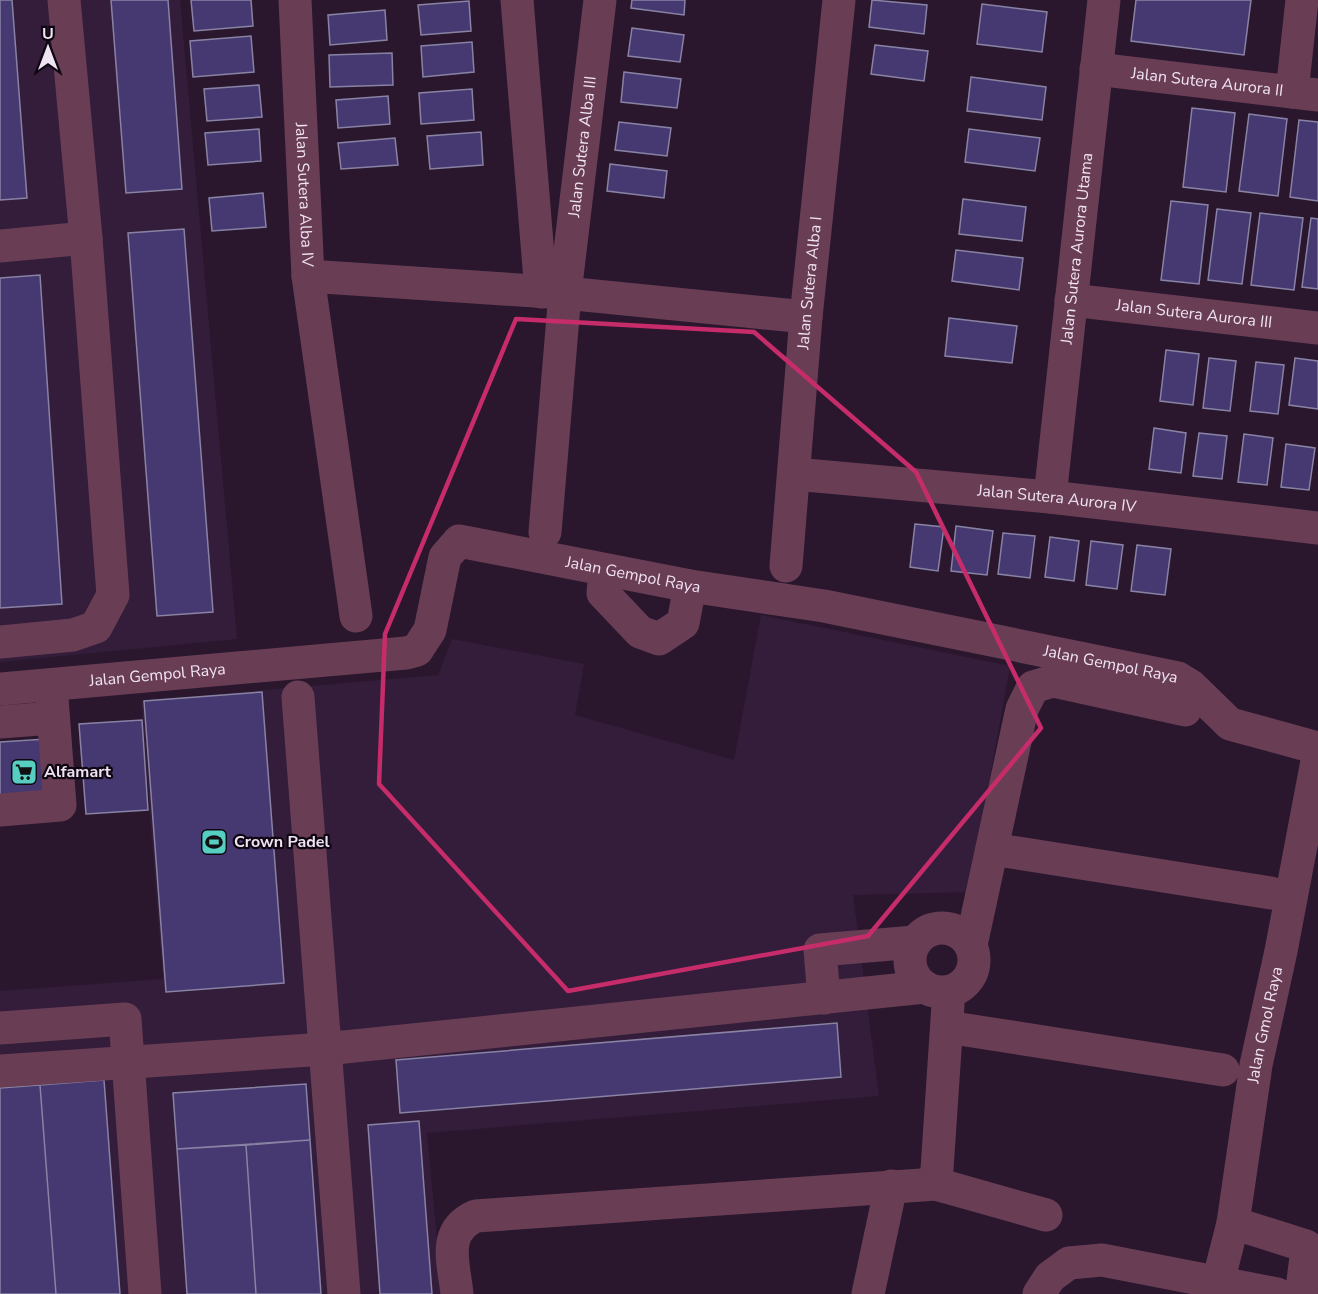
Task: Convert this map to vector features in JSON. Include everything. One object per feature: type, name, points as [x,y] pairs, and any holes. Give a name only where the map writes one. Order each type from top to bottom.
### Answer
[{"type":"street","points":[[0,642],[73,635],[96,627],[113,595],[86,238],[64,0]]},
{"type":"street","name":"Jalan Sutera Alba IV","points":[[295,0],[308,276],[553,293],[806,317]]},
{"type":"street","points":[[517,0],[553,293],[545,532]]},
{"type":"street","name":"Jalan Sutera Alba III","points":[[553,293],[600,0]]},
{"type":"street","name":"Jalan Sutera Alba I","points":[[786,566],[806,317],[839,0]]},
{"type":"street","name":"Jalan Sutera Aurora Utama","points":[[1050,497],[1104,0]]},
{"type":"street","points":[[1302,0],[1305,93]]},
{"type":"street","name":"Jalan Sutera Aurora II","points":[[1096,69],[1305,93]]},
{"type":"street","points":[[0,246],[86,238]]},
{"type":"street","points":[[308,276],[356,616]]},
{"type":"street","name":"Jalan Sutera Aurora III","points":[[1071,300],[1318,328]]},
{"type":"street","name":"Jalan Sutera Aurora IV","points":[[794,474],[1050,497],[1318,528]]},
{"type":"street","name":"Jalan Gempol Raya","points":[[0,689],[406,653],[417,650],[430,630],[445,557],[459,541],[605,571],[824,606],[1179,678],[1191,686],[1230,724],[1318,748]]},
{"type":"street","points":[[605,571],[603,593],[640,632],[659,639],[683,623],[690,586]]},
{"type":"street","points":[[971,945],[1022,709],[1033,687],[1053,681],[1185,710]]},
{"type":"street","points":[[0,810],[60,805],[51,685]]},
{"type":"street","points":[[298,697],[344,1294]]},
{"type":"street","points":[[0,722],[53,718]]},
{"type":"street","name":"Jalan Gmol Raya","points":[[1216,1288],[1233,1223],[1257,1065],[1294,890],[1318,756]]},
{"type":"street","points":[[992,849],[1294,890]]},
{"type":"street","points":[[0,1071],[325,1049],[824,998],[937,989],[964,984],[973,970],[974,953],[971,945],[960,933],[944,928],[927,931],[915,942],[910,954],[910,967],[916,979],[937,989],[947,1027],[936,1184]]},
{"type":"street","points":[[824,998],[820,950],[915,942]]},
{"type":"street","points":[[0,1028],[125,1019],[145,1294]]},
{"type":"street","points":[[947,1027],[1223,1070]]},
{"type":"street","points":[[457,1294],[452,1245],[455,1233],[464,1221],[476,1216],[936,1184],[1046,1215]]},
{"type":"street","points":[[868,1294],[891,1186]]},
{"type":"street","points":[[1233,1223],[1306,1246],[1302,1289],[1295,1294]]},
{"type":"street","points":[[1039,1294],[1050,1277],[1069,1263],[1102,1260],[1216,1288],[1277,1294]]},
{"type":"highlighted area","points":[[516,319],[754,332],[916,472],[1041,728],[868,936],[568,991],[379,784],[385,634]]},
{"type":"shaded area","points":[[0,0],[180,0],[237,639],[0,662]]},
{"type":"shaded area","points":[[761,615],[1010,666],[969,892],[853,895],[879,1096],[427,1133],[442,1294],[0,1294],[0,991],[163,979],[141,701],[438,675],[452,639],[584,664],[575,715],[734,760]]},
{"type":"building","points":[[0,0],[12,0],[27,198],[0,200]]},
{"type":"building","points":[[111,0],[168,0],[182,189],[126,193]]},
{"type":"building","points":[[191,0],[251,0],[253,26],[194,31]]},
{"type":"building","points":[[632,0],[685,0],[684,15],[631,8]]},
{"type":"building","points":[[872,0],[927,5],[924,34],[869,27]]},
{"type":"building","points":[[1136,0],[1251,0],[1244,55],[1131,41]]},
{"type":"building","points":[[469,1],[471,31],[421,35],[418,5]]},
{"type":"building","points":[[982,4],[1047,12],[1042,52],[977,44]]},
{"type":"building","points":[[385,10],[387,40],[330,45],[328,15]]},
{"type":"building","points":[[632,28],[684,35],[680,62],[628,56]]},
{"type":"building","points":[[251,36],[254,72],[193,77],[190,41]]},
{"type":"building","points":[[472,42],[474,72],[423,77],[421,46]]},
{"type":"building","points":[[875,45],[928,51],[924,81],[871,74]]},
{"type":"building","points":[[392,53],[393,85],[330,87],[329,55]]},
{"type":"building","points":[[624,72],[681,79],[677,108],[621,102]]},
{"type":"building","points":[[971,77],[1046,87],[1042,120],[967,111]]},
{"type":"building","points":[[259,85],[262,117],[207,121],[204,89]]},
{"type":"building","points":[[472,89],[474,120],[421,124],[419,93]]},
{"type":"building","points":[[388,96],[390,124],[338,128],[336,100]]},
{"type":"building","points":[[1192,108],[1235,113],[1226,192],[1183,187]]},
{"type":"building","points":[[1249,114],[1287,119],[1278,196],[1239,191]]},
{"type":"building","points":[[1299,120],[1318,122],[1318,201],[1290,197]]},
{"type":"building","points":[[619,122],[671,128],[667,156],[615,150]]},
{"type":"building","points":[[259,129],[261,161],[208,165],[205,133]]},
{"type":"building","points":[[969,129],[1040,138],[1035,171],[965,162]]},
{"type":"building","points":[[481,132],[483,165],[430,169],[427,136]]},
{"type":"building","points":[[395,138],[398,165],[341,169],[338,143]]},
{"type":"building","points":[[610,164],[667,171],[664,198],[607,191]]},
{"type":"building","points":[[263,193],[266,227],[212,231],[209,198]]},
{"type":"building","points":[[963,199],[1026,207],[1022,241],[959,234]]},
{"type":"building","points":[[1171,201],[1208,205],[1199,284],[1161,280]]},
{"type":"building","points":[[1217,209],[1251,213],[1242,284],[1208,280]]},
{"type":"building","points":[[1260,213],[1303,218],[1294,290],[1251,285]]},
{"type":"building","points":[[1311,218],[1318,219],[1318,289],[1302,287]]},
{"type":"building","points":[[184,229],[213,612],[157,616],[128,233]]},
{"type":"building","points":[[956,250],[1023,258],[1019,290],[952,281]]},
{"type":"building","points":[[40,275],[62,604],[0,608],[0,278]]},
{"type":"building","points":[[949,318],[1017,326],[1012,363],[945,356]]},
{"type":"building","points":[[1166,350],[1199,354],[1193,405],[1160,401]]},
{"type":"building","points":[[1209,358],[1236,361],[1230,411],[1203,408]]},
{"type":"building","points":[[1295,358],[1318,361],[1318,409],[1289,405]]},
{"type":"building","points":[[1256,362],[1284,365],[1278,414],[1250,411]]},
{"type":"building","points":[[1154,428],[1186,433],[1181,473],[1149,469]]},
{"type":"building","points":[[1199,433],[1227,436],[1222,479],[1193,476]]},
{"type":"building","points":[[1244,434],[1273,438],[1267,485],[1238,482]]},
{"type":"building","points":[[1286,444],[1315,448],[1309,490],[1281,487]]},
{"type":"building","points":[[915,524],[944,527],[938,571],[910,567]]},
{"type":"building","points":[[956,526],[993,531],[987,575],[951,571]]},
{"type":"building","points":[[1003,533],[1035,536],[1030,578],[998,574]]},
{"type":"building","points":[[1050,537],[1079,541],[1074,581],[1045,577]]},
{"type":"building","points":[[1091,541],[1123,545],[1117,589],[1086,585]]},
{"type":"building","points":[[1137,545],[1171,549],[1165,595],[1131,591]]},
{"type":"building","name":"Crown Padel","points":[[262,692],[284,983],[166,992],[144,701]]},
{"type":"building","points":[[142,720],[148,810],[86,814],[79,724]]},
{"type":"building","name":"Alfamart","points":[[46,739],[50,802],[0,806],[0,742]]},
{"type":"building","points":[[837,1023],[841,1077],[400,1113],[396,1060]]},
{"type":"building","points":[[104,1080],[120,1294],[56,1294],[40,1085]]},
{"type":"building","points":[[306,1084],[310,1140],[177,1149],[173,1093]]},
{"type":"building","points":[[40,1085],[56,1294],[0,1294],[0,1088]]},
{"type":"building","points":[[419,1121],[432,1294],[380,1294],[368,1125]]},
{"type":"building","points":[[310,1140],[321,1294],[256,1294],[246,1145]]},
{"type":"building","points":[[246,1145],[256,1294],[187,1294],[177,1149]]},
{"type":"place","name":"Alfamart","points":[[24,772]]},
{"type":"place","name":"Crown Padel","points":[[214,842]]}]
